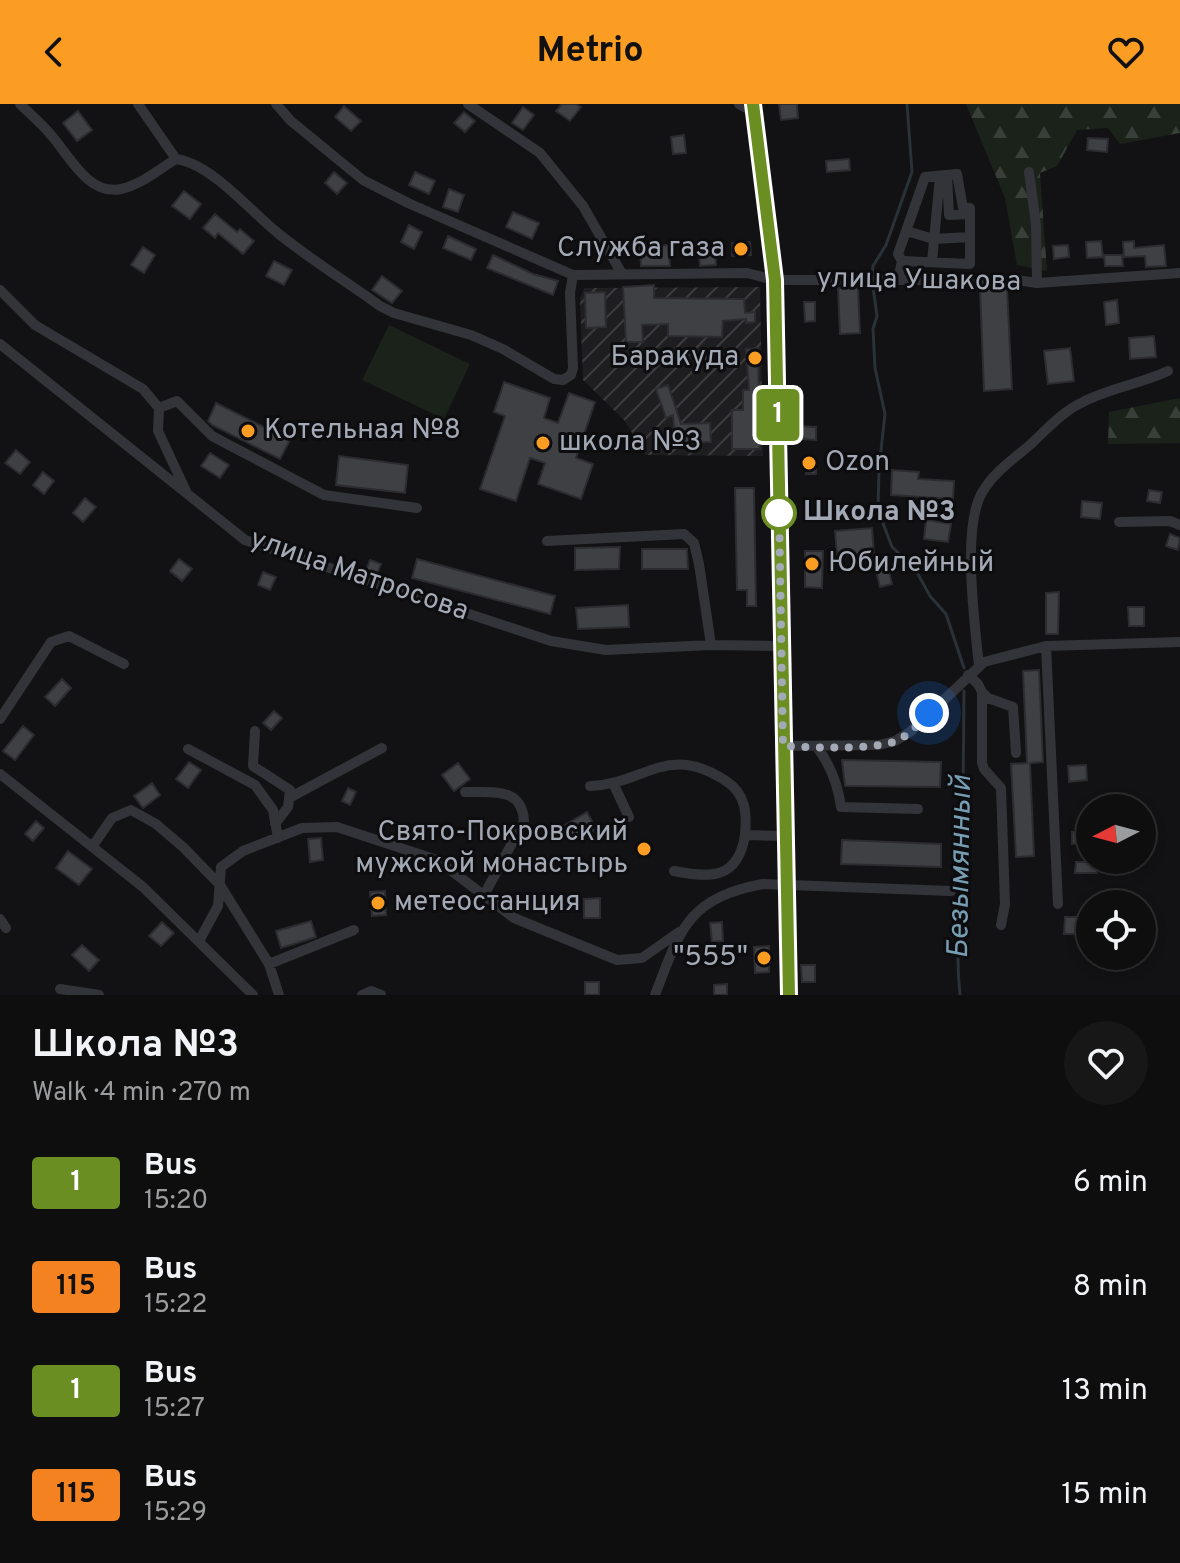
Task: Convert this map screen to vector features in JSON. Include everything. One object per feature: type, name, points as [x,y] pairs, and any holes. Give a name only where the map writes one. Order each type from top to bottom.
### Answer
[{"type":"main road","points":[[754,108],[775,280],[789,995]]},
{"type":"street","points":[[20,104],[51,134],[78,171],[108,190],[137,183],[176,159],[188,161],[218,181],[280,235],[394,313],[471,335],[503,349],[544,375],[563,380],[571,375],[573,368],[570,293],[573,275]]},
{"type":"street","points":[[138,104],[176,159]]},
{"type":"street","name":"улица Ушакова","points":[[276,104],[291,121],[363,180],[408,203],[573,275],[747,273],[775,280],[1016,280],[1037,283],[1180,273]]},
{"type":"street","points":[[468,104],[540,153],[583,206],[622,274]]},
{"type":"street","points":[[739,104],[754,108]]},
{"type":"street","points":[[1029,172],[1036,225],[1037,283]]},
{"type":"street","points":[[898,280],[902,261],[898,254],[925,177],[957,174],[963,208],[970,208],[970,264],[902,261]]},
{"type":"street","points":[[944,175],[949,215],[970,214]]},
{"type":"street","points":[[932,262],[944,175]]},
{"type":"street","points":[[906,231],[934,239],[970,237]]},
{"type":"street","points":[[0,290],[35,325],[143,389],[159,408],[158,431],[187,492]]},
{"type":"street","name":"улица Матросова","points":[[0,344],[245,540],[551,641],[606,650],[711,645],[780,646]]},
{"type":"street","points":[[979,666],[972,554],[974,521],[981,493],[995,474],[1079,403],[1168,371]]},
{"type":"street","points":[[159,408],[177,401],[212,436],[324,495],[417,508]]},
{"type":"street","points":[[1119,522],[1170,521],[1180,525]]},
{"type":"street","points":[[547,541],[684,534],[694,543],[711,645]]},
{"type":"street","points":[[0,719],[51,642],[69,636],[124,664]]},
{"type":"street","points":[[783,746],[879,745],[895,741],[910,732],[984,662],[1046,646],[1180,642]]},
{"type":"street","points":[[1046,646],[1058,904]]},
{"type":"street","points":[[968,675],[988,698],[1013,707],[1016,753]]},
{"type":"street","points":[[982,692],[982,763],[1001,788],[1005,904],[1001,925]]},
{"type":"street","points":[[255,731],[253,766],[290,790],[288,807],[275,824]]},
{"type":"street","points":[[817,747],[829,763],[839,789],[841,807],[918,809]]},
{"type":"street","points":[[289,798],[382,748]]},
{"type":"street","points":[[188,749],[255,785],[273,810],[278,838]]},
{"type":"street","points":[[590,786],[613,783],[680,763],[694,764],[736,787],[742,795],[746,815],[745,835],[740,855],[732,866],[714,876],[674,871]]},
{"type":"street","points":[[0,774],[143,887],[253,995]]},
{"type":"street","points":[[613,783],[629,817]]},
{"type":"street","points":[[465,792],[509,794],[519,800],[524,810],[524,821],[484,895]]},
{"type":"street","points":[[92,847],[112,818],[131,810],[156,824],[220,885],[269,964],[279,995]]},
{"type":"street","points":[[199,941],[218,906],[221,867],[243,851],[302,828],[337,827],[437,860],[514,918],[617,960],[642,958],[679,932]]},
{"type":"street","points":[[745,835],[784,836]]},
{"type":"street","points":[[655,995],[679,932],[689,918],[735,889],[763,884],[951,891]]},
{"type":"street","points":[[269,964],[354,930]]},
{"type":"street","points":[[60,989],[99,995]]},
{"type":"street","points":[[362,995],[371,991],[381,995]]},
{"type":"shaded area","points":[[760,287],[763,456],[645,455],[625,421],[583,380],[580,299],[584,288]]},
{"type":"green space","points":[[966,104],[1180,104],[1180,133],[1120,144],[1108,128],[1077,130],[1057,166],[1040,173],[1047,271],[1017,265],[1005,198]]},
{"type":"green space","points":[[389,325],[470,364],[444,419],[362,380]]},
{"type":"green space","points":[[1180,398],[1180,443],[1108,444],[1109,412]]},
{"type":"building","points":[[562,104],[581,107],[570,121],[556,111]]},
{"type":"building","points":[[779,104],[797,104],[798,118],[781,120]]},
{"type":"building","points":[[344,106],[361,121],[351,131],[335,117]]},
{"type":"building","points":[[523,107],[534,115],[523,130],[512,123]]},
{"type":"building","points":[[78,111],[92,130],[77,141],[63,123]]},
{"type":"building","points":[[464,112],[475,121],[465,132],[454,123]]},
{"type":"building","points":[[684,135],[686,153],[673,154],[671,137]]},
{"type":"building","points":[[1088,138],[1108,139],[1107,152],[1087,150]]},
{"type":"building","points":[[849,159],[850,170],[827,172],[826,161]]},
{"type":"building","points":[[334,172],[347,183],[337,194],[325,183]]},
{"type":"building","points":[[415,172],[435,181],[429,194],[409,185]]},
{"type":"building","points":[[449,189],[464,195],[458,212],[443,207]]},
{"type":"building","points":[[184,191],[201,204],[190,219],[172,206]]},
{"type":"building","points":[[513,212],[539,223],[532,239],[506,227]]},
{"type":"building","points":[[215,214],[254,241],[243,254],[218,233],[215,238],[203,228]]},
{"type":"building","points":[[409,225],[422,232],[414,249],[401,242]]},
{"type":"building","points":[[448,236],[476,249],[471,260],[443,248]]},
{"type":"building","points":[[1101,241],[1103,257],[1087,258],[1086,242]]},
{"type":"building","points":[[1134,241],[1134,248],[1164,245],[1166,266],[1146,267],[1145,256],[1124,257],[1123,242]]},
{"type":"building","name":"Служба газа","points":[[750,242],[751,255],[732,256],[732,243]]},
{"type":"building","points":[[668,245],[670,266],[641,266],[640,247]]},
{"type":"building","points":[[1068,245],[1069,257],[1054,259],[1053,246]]},
{"type":"building","points":[[143,247],[155,255],[144,273],[131,265]]},
{"type":"building","points":[[715,252],[716,265],[700,266],[699,253]]},
{"type":"building","points":[[493,255],[533,274],[558,281],[553,295],[487,268]]},
{"type":"building","points":[[1104,255],[1122,255],[1123,266],[1105,266]]},
{"type":"building","points":[[274,261],[292,270],[284,285],[266,276]]},
{"type":"building","points":[[382,276],[402,291],[392,303],[372,290]]},
{"type":"building","points":[[654,285],[654,298],[744,299],[745,313],[755,312],[755,322],[746,323],[746,319],[723,321],[722,337],[668,336],[668,324],[642,325],[643,342],[626,342],[623,287]]},
{"type":"building","points":[[838,288],[858,288],[860,333],[840,334]]},
{"type":"building","points":[[1007,288],[1012,389],[984,391],[980,289]]},
{"type":"building","points":[[605,292],[606,327],[586,328],[585,293]]},
{"type":"building","points":[[1117,300],[1119,323],[1106,325],[1104,302]]},
{"type":"building","points":[[804,302],[815,302],[815,321],[805,322]]},
{"type":"building","points":[[1154,336],[1156,357],[1130,359],[1129,338]]},
{"type":"building","points":[[758,348],[760,449],[732,449],[732,410],[743,410],[743,390],[749,390],[746,349]]},
{"type":"building","points":[[1070,348],[1074,381],[1048,384],[1044,351]]},
{"type":"building","points":[[504,382],[550,398],[544,418],[558,423],[569,393],[595,402],[576,458],[593,464],[581,499],[538,484],[545,463],[530,458],[516,501],[480,489],[505,416],[494,412]]},
{"type":"building","points":[[668,385],[681,424],[710,423],[711,442],[675,443],[673,415],[666,418],[656,389]]},
{"type":"building","name":"Котельная №8","points":[[216,403],[290,440],[280,459],[212,425],[208,421]]},
{"type":"building","points":[[800,426],[816,427],[816,440],[800,439]]},
{"type":"building","points":[[16,450],[30,462],[20,474],[5,463]]},
{"type":"building","points":[[210,453],[229,465],[220,478],[201,466]]},
{"type":"building","points":[[339,456],[408,465],[405,493],[336,485]]},
{"type":"building","points":[[807,460],[816,460],[816,474],[806,474]]},
{"type":"building","points":[[892,470],[919,472],[918,479],[954,481],[953,499],[891,495]]},
{"type":"building","points":[[43,472],[54,481],[44,494],[33,485]]},
{"type":"building","points":[[735,488],[754,488],[756,606],[747,606],[747,590],[737,590]]},
{"type":"building","points":[[1149,490],[1162,492],[1160,503],[1147,501]]},
{"type":"building","points":[[85,498],[96,507],[83,522],[73,513]]},
{"type":"building","points":[[1082,501],[1102,503],[1100,519],[1081,517]]},
{"type":"building","points":[[926,520],[951,524],[948,542],[924,539]]},
{"type":"building","points":[[872,528],[874,554],[837,556],[835,531]]},
{"type":"building","points":[[1170,534],[1180,538],[1178,550],[1166,546]]},
{"type":"building","points":[[620,547],[619,569],[575,570],[575,548]]},
{"type":"building","points":[[642,549],[687,549],[688,569],[642,569]]},
{"type":"building","points":[[805,551],[823,551],[822,588],[805,587]]},
{"type":"building","points":[[179,559],[192,569],[182,581],[170,571]]},
{"type":"building","points":[[417,559],[555,596],[550,614],[412,578]]},
{"type":"building","points":[[370,560],[381,564],[377,574],[366,570]]},
{"type":"building","points":[[887,563],[892,584],[880,587],[875,566]]},
{"type":"building","points":[[263,572],[276,577],[270,590],[258,585]]},
{"type":"building","points":[[1059,592],[1058,634],[1046,634],[1046,593]]},
{"type":"building","points":[[628,605],[629,627],[578,629],[576,608]]},
{"type":"building","points":[[1128,607],[1144,607],[1144,626],[1129,626]]},
{"type":"building","points":[[1039,670],[1043,762],[1030,763],[1034,856],[1016,857],[1011,764],[1027,763],[1023,671]]},
{"type":"building","points":[[62,679],[71,688],[55,706],[45,697]]},
{"type":"building","points":[[274,711],[282,718],[271,730],[263,723]]},
{"type":"building","points":[[23,726],[34,735],[15,760],[3,751]]},
{"type":"building","points":[[842,760],[941,762],[940,787],[845,786]]},
{"type":"building","points":[[189,762],[201,770],[188,788],[176,779]]},
{"type":"building","points":[[458,763],[470,779],[454,791],[442,775]]},
{"type":"building","points":[[1086,765],[1087,780],[1069,782],[1068,766]]},
{"type":"building","points":[[152,783],[160,795],[143,808],[134,796]]},
{"type":"building","points":[[348,788],[356,792],[350,805],[342,801]]},
{"type":"building","points":[[587,812],[596,829],[574,841],[565,825]]},
{"type":"building","points":[[36,821],[44,828],[33,841],[25,834]]},
{"type":"building","points":[[1072,832],[1076,832],[1076,844],[1072,844]]},
{"type":"building","points":[[321,838],[323,860],[310,862],[308,839]]},
{"type":"building","points":[[842,840],[941,844],[941,867],[841,864]]},
{"type":"building","points":[[68,851],[92,869],[79,885],[56,868]]},
{"type":"building","name":"метеостанция","points":[[385,891],[386,915],[372,916],[370,892]]},
{"type":"building","points":[[600,898],[600,918],[584,918],[584,899]]},
{"type":"building","points":[[1065,917],[1076,917],[1076,934],[1064,934]]},
{"type":"building","points":[[311,921],[316,937],[281,948],[276,931]]},
{"type":"building","points":[[162,922],[174,933],[161,946],[149,936]]},
{"type":"building","points":[[722,922],[723,941],[712,942],[710,923]]},
{"type":"building","points":[[82,945],[99,960],[89,971],[72,955]]},
{"type":"building","name":"\"555\"","points":[[769,946],[769,972],[755,973],[754,947]]},
{"type":"building","points":[[801,965],[815,965],[815,982],[802,982]]},
{"type":"building","points":[[585,982],[599,982],[599,995],[585,995]]},
{"type":"building","points":[[727,984],[727,995],[714,995],[714,985]]},
{"type":"waterway","name":"Безымянный","points":[[872,275],[912,172],[907,104]]},
{"type":"waterway","name":"Безымянный","points":[[873,287],[877,316],[873,329],[875,368],[885,414],[878,510],[892,547],[914,567],[930,596],[946,614],[964,668]]},
{"type":"waterway","name":"Безымянный","points":[[960,995],[958,952],[962,909],[964,691]]},
{"type":"bus line","name":"1","points":[[753,104],[775,280],[789,995]]},
{"type":"place","name":"Служба газа","points":[[741,249]]},
{"type":"place","name":"Баракуда","points":[[755,358]]},
{"type":"place","name":"Котельная №8","points":[[248,431]]},
{"type":"place","name":"школа №3","points":[[543,443]]},
{"type":"place","name":"Ozon","points":[[809,463]]},
{"type":"place","name":"Школа №3","points":[[779,513]]},
{"type":"place","name":"Юбилейный","points":[[812,564]]},
{"type":"place","name":"Свято-Покровский мужской монастырь","points":[[644,849]]},
{"type":"place","name":"метеостанция","points":[[378,903]]},
{"type":"place","name":"\"555\"","points":[[764,958]]},
{"type":"route","points":[[779,513],[779,504],[783,746],[879,745],[895,741],[910,732],[929,713]]}]
